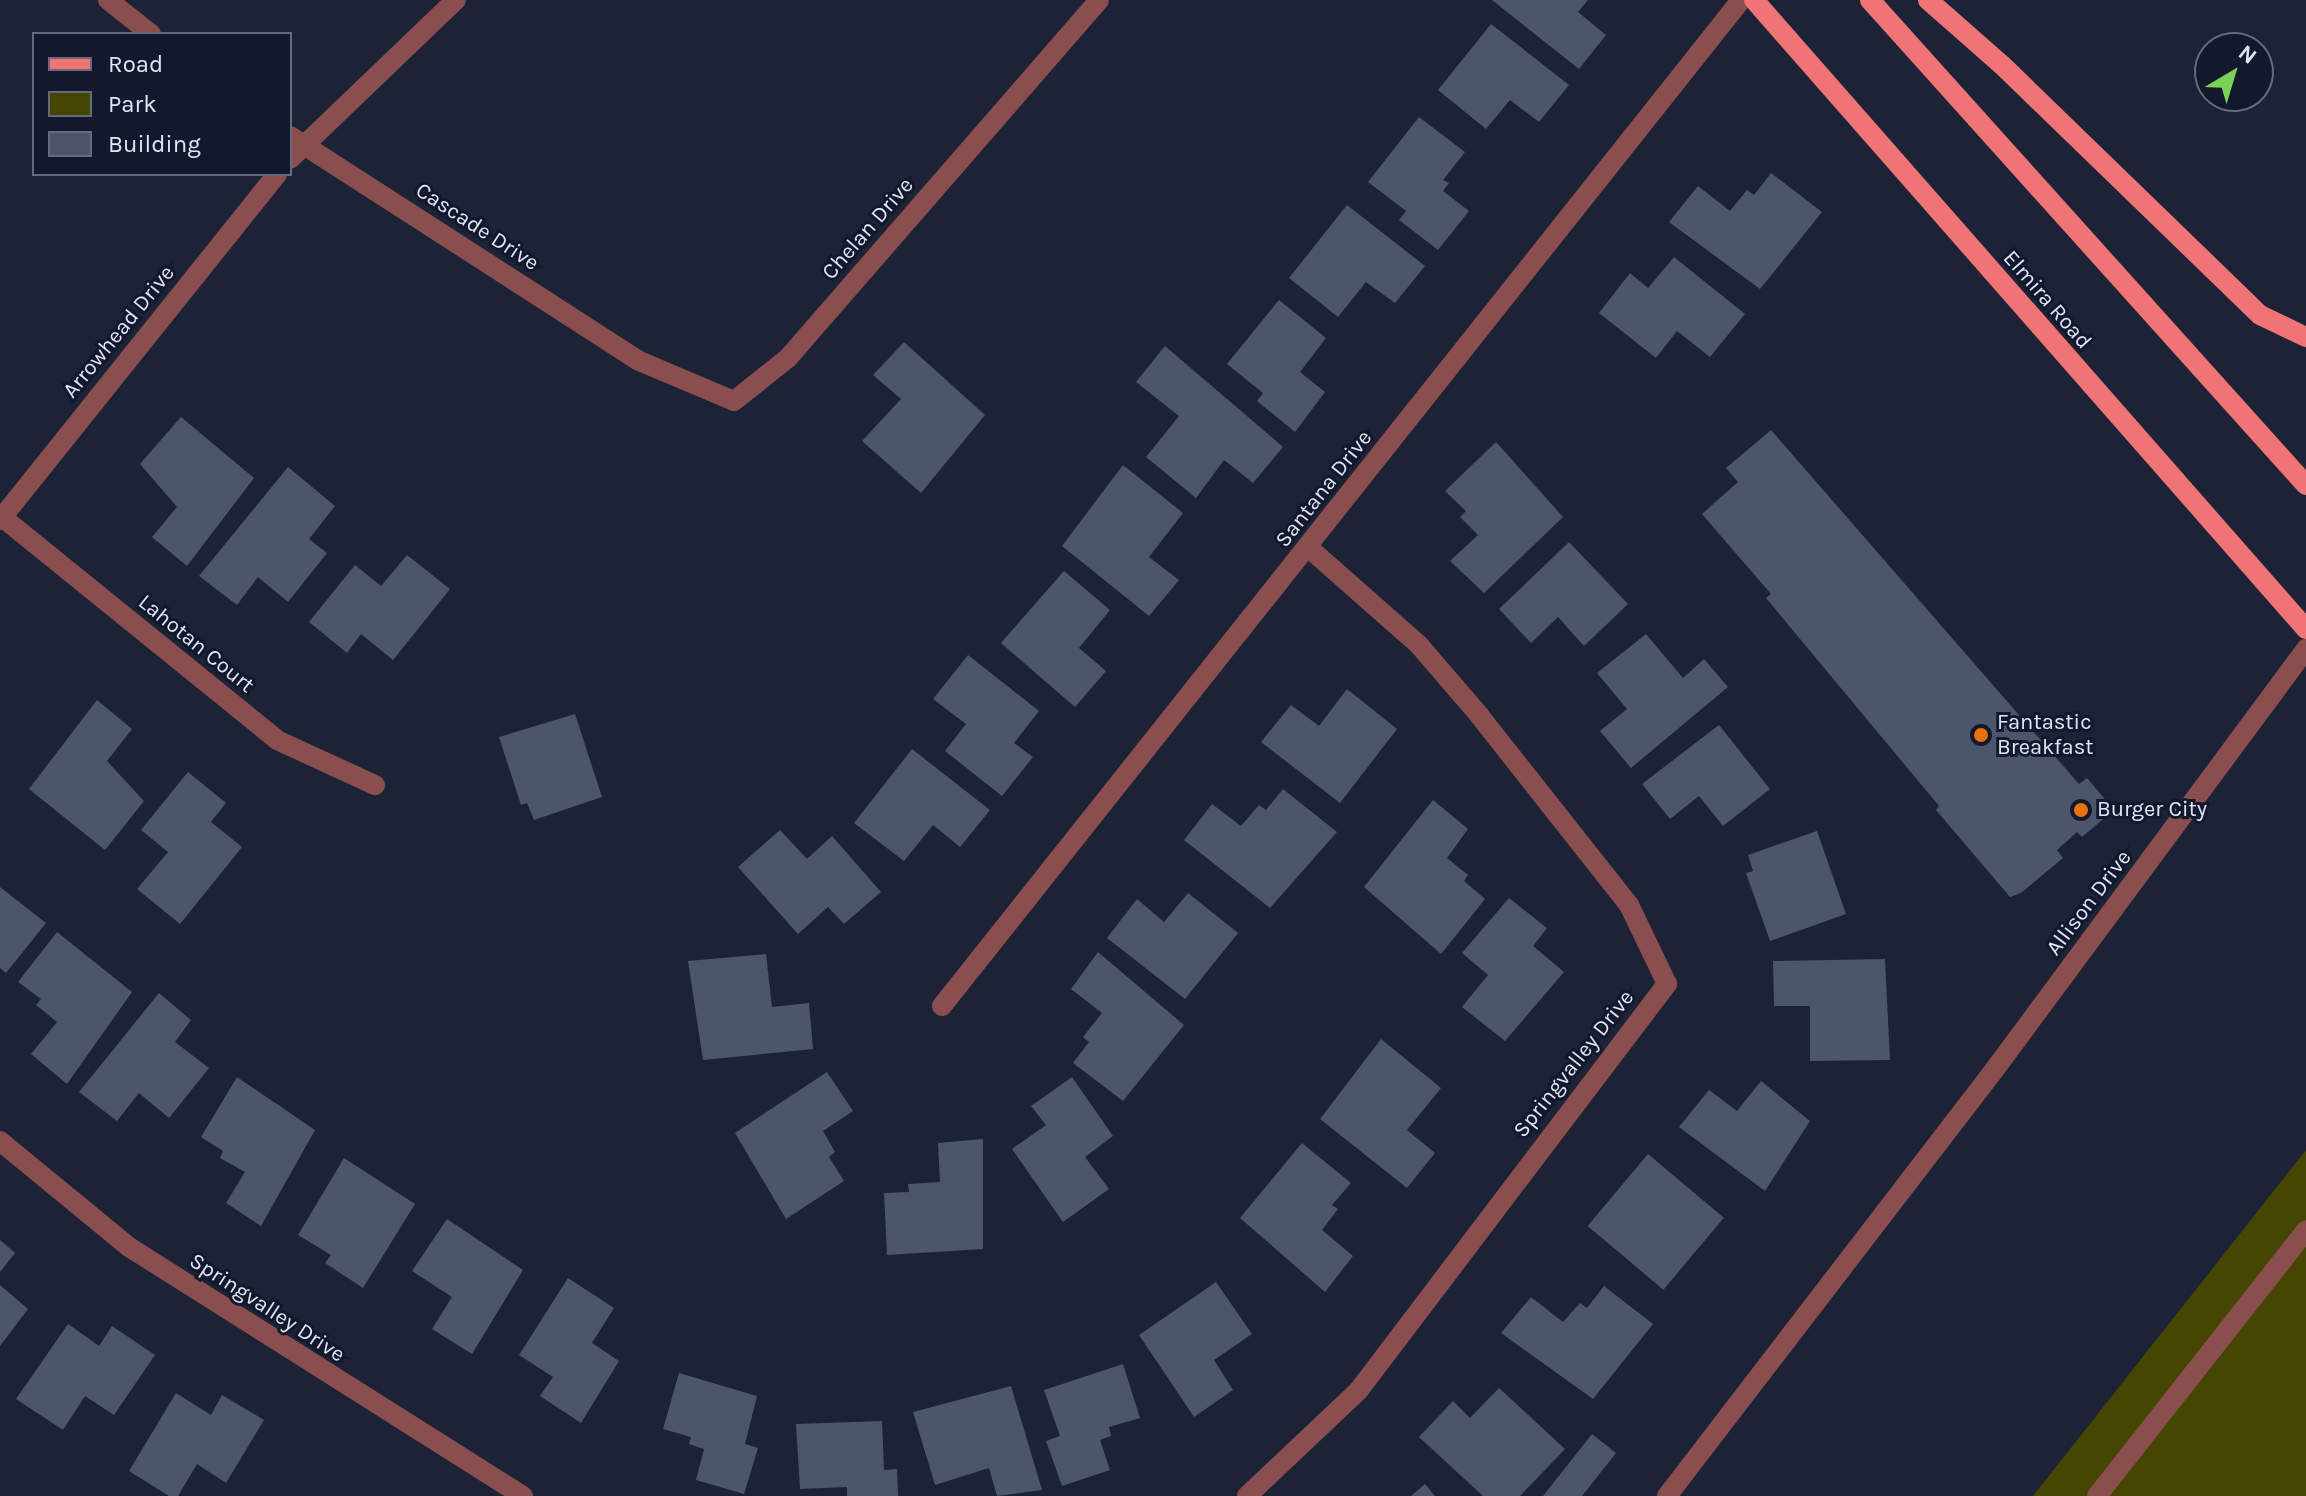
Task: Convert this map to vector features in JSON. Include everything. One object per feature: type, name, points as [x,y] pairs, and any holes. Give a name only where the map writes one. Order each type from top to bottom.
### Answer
[{"type":"main road","name":"Elmira Road","points":[[1754,0],[2306,629]]},
{"type":"main road","points":[[1870,0],[2306,485]]},
{"type":"main road","points":[[1928,0],[2002,65],[2260,315],[2306,337]]},
{"type":"street","points":[[108,0],[148,32]]},
{"type":"street","points":[[295,147],[456,0]]},
{"type":"street","name":"Chelan Drive","points":[[637,360],[734,401],[788,358],[1099,0]]},
{"type":"street","name":"Santana Drive","points":[[942,1006],[1309,548],[1741,0]]},
{"type":"street","name":"Cascade Drive","points":[[295,147],[637,360]]},
{"type":"street","name":"Arrowhead Drive","points":[[1,518],[275,176]]},
{"type":"street","name":"Lahotan Court","points":[[1,518],[277,740],[375,785]]},
{"type":"street","name":"Springvalley Drive","points":[[1247,1496],[1359,1390],[1667,984],[1629,905],[1480,716],[1419,645],[1309,548]]},
{"type":"street","name":"Allison Drive","points":[[1667,1496],[1995,1069],[2306,649]]},
{"type":"street","name":"Springvalley Drive","points":[[0,1141],[129,1247],[523,1496]]},
{"type":"street","points":[[2097,1496],[2306,1230]]},
{"type":"green space","points":[[2306,1150],[2306,1496],[2033,1496]]},
{"type":"building","points":[[1492,0],[1588,0],[1578,12],[1606,35],[1579,69]]},
{"type":"building","points":[[1491,24],[1569,85],[1539,122],[1510,100],[1486,129],[1438,90]]},
{"type":"building","points":[[1419,117],[1465,152],[1443,180],[1449,183],[1443,191],[1469,211],[1438,250],[1399,220],[1406,211],[1368,182]]},
{"type":"building","points":[[1771,173],[1822,212],[1760,289],[1669,222],[1698,186],[1730,211],[1747,190],[1754,195]]},
{"type":"building","points":[[1347,205],[1425,266],[1395,303],[1366,282],[1338,317],[1289,278]]},
{"type":"building","points":[[1674,257],[1745,314],[1710,357],[1677,331],[1656,358],[1599,313],[1630,273],[1648,288]]},
{"type":"building","points":[[1279,300],[1326,338],[1300,372],[1325,392],[1295,432],[1257,401],[1263,393],[1227,364]]},
{"type":"building","points":[[904,342],[985,415],[921,493],[862,441],[901,399],[873,375]]},
{"type":"building","points":[[1165,346],[1283,447],[1253,483],[1224,460],[1196,498],[1146,457],[1179,416],[1136,382]]},
{"type":"building","points":[[181,417],[254,478],[187,566],[152,537],[177,507],[140,464]]},
{"type":"building","points":[[1771,430],[2079,784],[2087,778],[2114,810],[2082,837],[2077,832],[2057,850],[2063,858],[2021,893],[2010,897],[1936,810],[1939,806],[1766,598],[1771,594],[1702,514],[1738,482],[1726,468]]},
{"type":"building","points":[[1496,442],[1563,517],[1484,593],[1450,561],[1478,535],[1460,517],[1466,511],[1445,491]]},
{"type":"building","points":[[1123,465],[1183,513],[1149,557],[1179,580],[1149,616],[1062,546]]},
{"type":"building","points":[[288,467],[335,506],[309,539],[327,553],[288,602],[258,577],[237,605],[199,576]]},
{"type":"building","points":[[1569,542],[1628,604],[1584,646],[1558,617],[1531,643],[1499,609]]},
{"type":"building","points":[[407,555],[450,589],[393,660],[361,634],[347,653],[309,622],[355,565],[381,586]]},
{"type":"building","points":[[1064,571],[1110,610],[1079,648],[1106,671],[1075,707],[1001,643]]},
{"type":"building","points":[[1646,634],[1683,678],[1704,659],[1728,687],[1631,768],[1600,731],[1627,709],[1597,673]]},
{"type":"building","points":[[968,655],[1039,711],[1014,743],[1033,757],[1002,796],[945,751],[966,724],[933,699]]},
{"type":"building","points":[[1347,689],[1397,729],[1340,803],[1261,742],[1291,705],[1319,726]]},
{"type":"building","points":[[97,700],[132,729],[107,761],[144,801],[105,850],[29,789]]},
{"type":"building","points":[[575,714],[602,797],[534,820],[527,803],[521,805],[499,737]]},
{"type":"building","points":[[1719,725],[1770,789],[1723,826],[1699,796],[1670,819],[1642,784]]},
{"type":"building","points":[[912,749],[990,810],[960,847],[933,825],[904,861],[854,823]]},
{"type":"building","points":[[188,772],[226,803],[211,822],[242,847],[180,924],[137,889],[168,852],[141,830]]},
{"type":"building","points":[[1283,789],[1337,832],[1270,908],[1184,840],[1212,804],[1241,826],[1259,805],[1266,810]]},
{"type":"building","points":[[1433,800],[1468,829],[1447,858],[1468,875],[1464,881],[1485,899],[1441,954],[1364,887]]},
{"type":"building","points":[[780,830],[807,859],[832,836],[881,892],[844,924],[828,907],[798,934],[738,867]]},
{"type":"building","points":[[1817,831],[1846,914],[1770,941],[1746,873],[1753,871],[1748,855]]},
{"type":"building","points":[[0,887],[46,923],[6,973],[0,968]]},
{"type":"building","points":[[1188,893],[1238,933],[1185,999],[1107,938],[1137,899],[1164,922]]},
{"type":"building","points":[[1509,898],[1547,928],[1533,946],[1564,972],[1505,1041],[1462,1007],[1488,975],[1462,953]]},
{"type":"building","points":[[57,932],[132,992],[67,1084],[31,1054],[57,1022],[36,1005],[41,999],[18,982]]},
{"type":"building","points":[[1098,952],[1184,1025],[1123,1101],[1073,1063],[1089,1042],[1083,1037],[1102,1013],[1071,989]]},
{"type":"building","points":[[766,954],[772,1007],[809,1003],[813,1049],[703,1060],[688,961]]},
{"type":"building","points":[[1885,959],[1890,1060],[1810,1061],[1810,1006],[1774,1006],[1773,961]]},
{"type":"building","points":[[159,993],[191,1020],[175,1042],[209,1068],[169,1118],[139,1093],[117,1121],[79,1092]]},
{"type":"building","points":[[1381,1039],[1441,1088],[1407,1130],[1435,1153],[1407,1188],[1320,1119]]},
{"type":"building","points":[[827,1072],[853,1111],[823,1131],[835,1152],[829,1157],[844,1181],[786,1219],[735,1133]]},
{"type":"building","points":[[237,1077],[315,1130],[261,1226],[226,1203],[245,1172],[220,1158],[223,1151],[201,1137]]},
{"type":"building","points":[[1072,1077],[1113,1136],[1085,1157],[1109,1189],[1063,1222],[1012,1149],[1046,1125],[1031,1106]]},
{"type":"building","points":[[1761,1081],[1810,1121],[1765,1191],[1679,1127],[1709,1090],[1737,1111]]},
{"type":"building","points":[[983,1139],[983,1249],[887,1255],[884,1193],[909,1192],[908,1184],[940,1182],[938,1143]]},
{"type":"building","points":[[1302,1143],[1351,1183],[1332,1205],[1338,1209],[1322,1230],[1353,1256],[1325,1292],[1240,1218]]},
{"type":"building","points":[[1648,1154],[1724,1218],[1663,1290],[1588,1226]]},
{"type":"building","points":[[344,1158],[415,1204],[363,1288],[325,1263],[331,1255],[298,1235]]},
{"type":"building","points":[[447,1219],[523,1270],[472,1354],[432,1329],[452,1297],[412,1271]]},
{"type":"building","points":[[0,1240],[15,1253],[0,1272]]},
{"type":"building","points":[[568,1278],[614,1308],[592,1343],[619,1361],[581,1423],[540,1396],[553,1377],[519,1355]]},
{"type":"building","points":[[1216,1282],[1252,1334],[1214,1360],[1233,1390],[1194,1417],[1139,1335]]},
{"type":"building","points":[[0,1285],[28,1309],[0,1346]]},
{"type":"building","points":[[1604,1286],[1653,1324],[1593,1399],[1501,1333],[1531,1297],[1563,1322],[1580,1303],[1587,1308]]},
{"type":"building","points":[[68,1324],[99,1346],[112,1326],[155,1355],[114,1415],[85,1396],[63,1430],[16,1399]]},
{"type":"building","points":[[1123,1364],[1140,1418],[1109,1427],[1111,1436],[1100,1440],[1110,1470],[1062,1486],[1046,1441],[1060,1436],[1044,1390]]},
{"type":"building","points":[[679,1373],[757,1396],[745,1444],[758,1448],[744,1494],[696,1480],[704,1449],[689,1444],[691,1437],[663,1429]]},
{"type":"building","points":[[1011,1386],[1042,1490],[997,1496],[989,1468],[935,1485],[913,1412]]},
{"type":"building","points":[[1499,1388],[1565,1449],[1520,1496],[1483,1496],[1419,1437],[1453,1401],[1470,1418]]},
{"type":"building","points":[[176,1393],[211,1415],[222,1395],[264,1420],[226,1483],[197,1464],[178,1496],[169,1496],[129,1471]]},
{"type":"building","points":[[882,1421],[884,1470],[897,1469],[898,1496],[847,1496],[847,1487],[800,1489],[796,1424]]},
{"type":"building","points":[[1592,1434],[1616,1453],[1582,1496],[1543,1496]]},
{"type":"building","points":[[1425,1484],[1435,1496],[1411,1496]]},
{"type":"place","name":"Fantastic Breakfast","points":[[1981,735]]},
{"type":"place","name":"Burger City","points":[[2081,810]]}]
